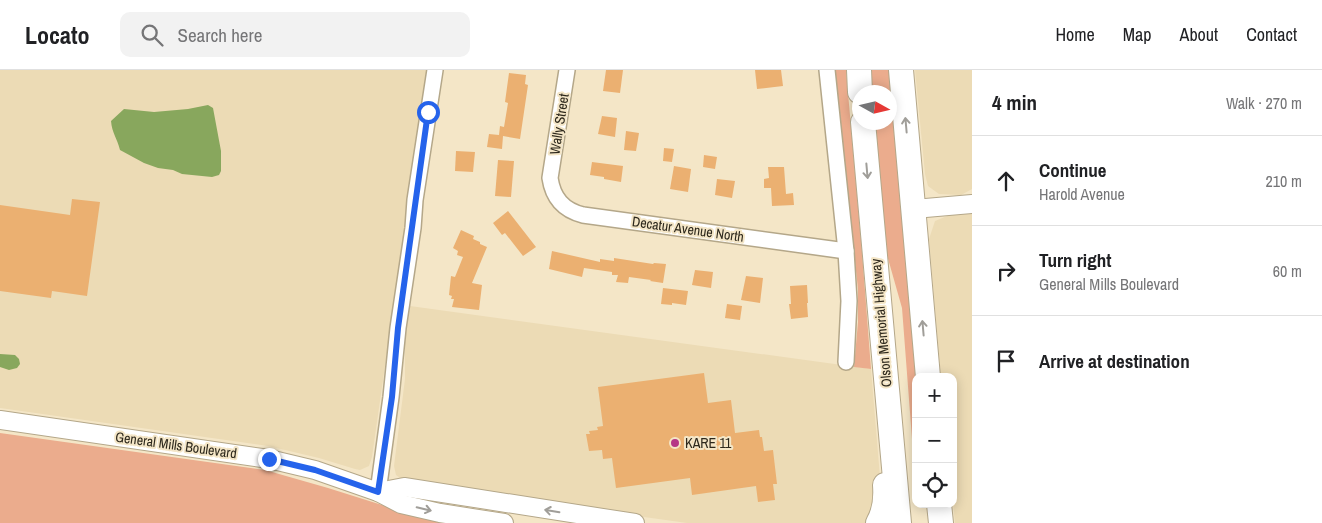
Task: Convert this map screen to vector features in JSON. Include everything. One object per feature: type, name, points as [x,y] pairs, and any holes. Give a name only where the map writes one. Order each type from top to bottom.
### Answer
[{"type":"highway","points":[[858,70],[859,85]]},
{"type":"highway","points":[[901,70],[928,373]]},
{"type":"highway","name":"Olson Memorial Highway","points":[[864,130],[899,523]]},
{"type":"highway","points":[[878,523],[883,512],[885,492],[876,400],[882,344]]},
{"type":"highway","points":[[939,508],[941,523]]},
{"type":"street","points":[[435,70],[415,200],[413,228],[398,328],[392,397],[378,492],[404,487],[635,523]]},
{"type":"street","name":"Wally Street","points":[[550,178],[567,70]]},
{"type":"street","points":[[827,70],[846,251],[849,301],[846,362]]},
{"type":"street","name":"Decatur Avenue North","points":[[550,178],[554,194],[558,200],[574,213],[846,251]]},
{"type":"street","points":[[914,209],[972,204]]},
{"type":"street","name":"General Mills Boulevard","points":[[0,420],[269,459],[315,470],[378,492],[401,504],[440,513],[504,523]]},
{"type":"shaded area","points":[[0,70],[427,70],[407,196],[406,219],[372,457],[369,466],[360,470],[268,446],[0,408]]},
{"type":"shaded area","points":[[834,70],[846,70],[871,369],[854,367],[858,322],[858,289]]},
{"type":"shaded area","points":[[868,70],[892,70],[893,85],[869,85]]},
{"type":"shaded area","points":[[915,70],[972,70],[972,189],[961,195],[939,194],[928,186],[925,174]]},
{"type":"shaded area","points":[[208,105],[213,108],[221,151],[221,171],[219,175],[212,177],[182,174],[144,163],[120,150],[112,129],[111,121],[124,109],[154,112]]},
{"type":"shaded area","points":[[873,130],[897,130],[917,373],[912,373],[912,439],[902,308],[885,248]]},
{"type":"shaded area","points":[[952,214],[972,214],[972,523],[955,523],[953,508],[957,508],[957,373],[941,373],[929,239],[935,221]]},
{"type":"shaded area","points":[[410,306],[871,369],[881,489],[870,523],[687,523],[530,501],[400,478],[396,475],[394,466],[405,379],[405,341]]},
{"type":"shaded area","points":[[0,354],[15,355],[19,359],[20,364],[17,368],[9,370],[0,367]]},
{"type":"shaded area","points":[[0,433],[265,470],[382,505],[459,523],[0,523]]},
{"type":"building","points":[[606,70],[623,70],[620,93],[603,91]]},
{"type":"building","points":[[755,70],[781,70],[783,86],[757,89]]},
{"type":"building","points":[[509,73],[526,75],[525,84],[528,85],[520,139],[503,136],[502,149],[487,147],[489,134],[499,135],[500,126],[504,127],[508,103],[505,102]]},
{"type":"building","points":[[602,116],[617,118],[615,137],[598,134]]},
{"type":"building","points":[[626,131],[639,133],[636,151],[624,150]]},
{"type":"building","points":[[664,148],[674,149],[672,162],[663,161]]},
{"type":"building","points":[[456,151],[475,152],[473,172],[455,171]]},
{"type":"building","points":[[704,155],[717,157],[715,169],[703,167]]},
{"type":"building","points":[[498,160],[514,161],[511,197],[495,196]]},
{"type":"building","points":[[592,162],[623,166],[621,182],[590,175]]},
{"type":"building","points":[[674,166],[691,169],[688,192],[670,189]]},
{"type":"building","points":[[768,167],[784,167],[786,194],[793,193],[794,205],[772,206],[771,188],[764,188],[764,179],[769,178]]},
{"type":"building","points":[[717,179],[735,181],[732,198],[715,195]]},
{"type":"building","points":[[72,199],[100,202],[87,296],[52,291],[51,298],[0,291],[0,205],[70,215]]},
{"type":"building","points":[[508,211],[536,247],[523,256],[505,233],[502,235],[493,223]]},
{"type":"building","points":[[461,230],[474,236],[473,239],[487,247],[472,283],[482,285],[479,310],[452,307],[454,299],[451,299],[452,296],[449,295],[451,276],[455,277],[463,257],[457,255],[458,251],[453,248]]},
{"type":"building","points":[[552,251],[600,262],[600,259],[614,261],[614,258],[666,264],[663,283],[629,277],[628,283],[616,282],[618,275],[612,275],[612,272],[584,268],[582,277],[549,269]]},
{"type":"building","points":[[695,270],[713,272],[711,288],[692,285]]},
{"type":"building","points":[[746,276],[763,278],[760,303],[741,300]]},
{"type":"building","points":[[807,285],[808,317],[791,319],[789,304],[791,304],[790,286]]},
{"type":"building","points":[[663,288],[688,291],[686,305],[661,304]]},
{"type":"building","points":[[727,304],[742,306],[740,320],[725,318]]},
{"type":"building","name":"KARE 11","points":[[704,373],[708,403],[731,400],[735,433],[759,430],[764,451],[773,450],[777,484],[773,484],[775,500],[758,502],[756,486],[692,495],[690,478],[616,488],[612,458],[603,459],[602,450],[589,451],[586,434],[590,434],[589,431],[598,430],[597,427],[603,426],[598,387]]},
{"type":"place","name":"KARE 11","points":[[675,443]]},
{"type":"route","points":[[269,459],[315,470],[378,492],[392,397],[398,328],[428,112]]}]
